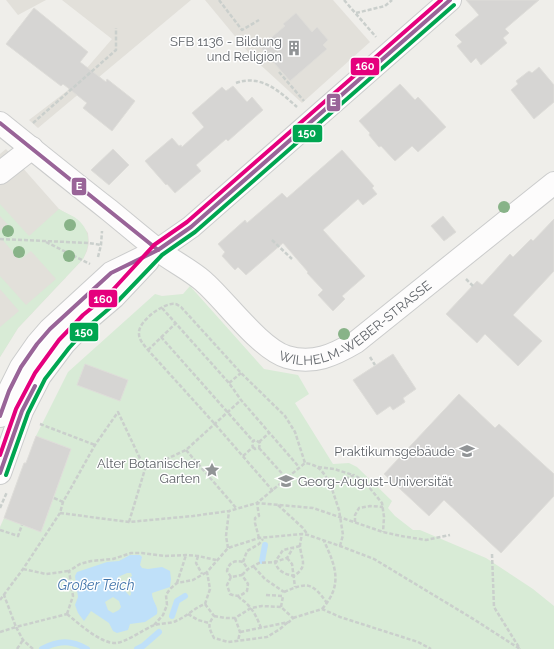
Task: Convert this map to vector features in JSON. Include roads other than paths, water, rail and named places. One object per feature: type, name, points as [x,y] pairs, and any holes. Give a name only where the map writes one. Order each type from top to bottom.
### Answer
[{"type":"street","points":[[0,416],[20,367],[50,329],[111,273],[158,250],[191,227],[450,0]]},
{"type":"street","name":"WILHELM-WEBER-STRASSE","points":[[0,123],[158,250],[203,281],[255,335],[273,350],[286,357],[297,360],[325,358],[337,354],[358,340],[554,183]]},
{"type":"street","points":[[0,173],[25,143]]},
{"type":"street","points":[[0,474],[22,411],[40,376],[64,344],[87,320],[114,297],[158,250]]},
{"type":"water","name":"Großer Teich","points":[[130,555],[140,555],[142,557],[140,565],[142,568],[148,569],[162,567],[170,571],[171,579],[170,587],[152,593],[157,614],[145,622],[130,624],[128,630],[117,633],[113,631],[109,623],[91,611],[84,621],[78,613],[75,605],[78,597],[75,576],[77,572],[107,562],[119,561]],"holes":[[[131,573],[132,576],[128,579],[131,592],[130,596],[122,587],[118,577]],[[113,597],[119,601],[121,607],[113,613],[108,610],[105,602]]]},
{"type":"waterway","points":[[262,561],[265,545]]},
{"type":"waterway","points":[[172,616],[177,601],[185,596]]},
{"type":"waterway","points":[[137,649],[143,646],[159,632]]},
{"type":"waterway","points":[[42,649],[54,644],[65,642],[76,644],[87,649]]},
{"type":"place","name":"SFB 1136 - Bildung und Religion","points":[[294,48]]},
{"type":"place","name":"Praktikumsgebäude","points":[[467,451]]},
{"type":"place","name":"Alter Botanischer Garten","points":[[212,470]]},
{"type":"place","name":"Georg-August-Universität","points":[[286,481]]}]
